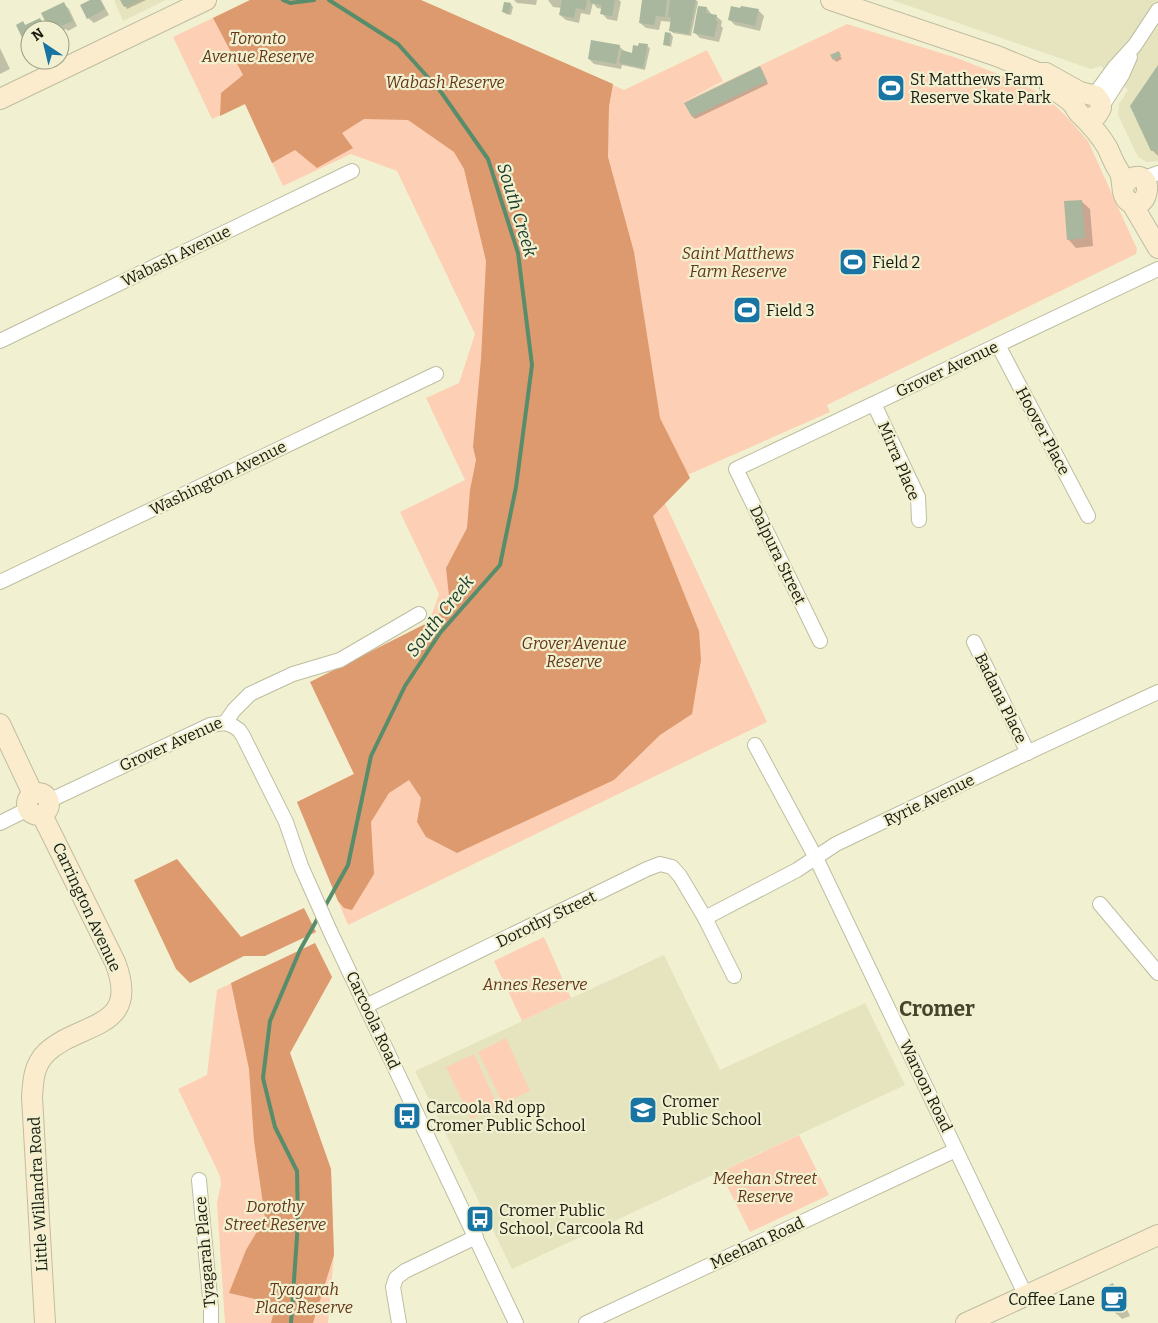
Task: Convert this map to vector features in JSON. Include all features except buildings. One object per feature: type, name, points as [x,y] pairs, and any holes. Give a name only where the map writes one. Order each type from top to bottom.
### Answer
[{"type":"street","points":[[0,99],[206,0]]},
{"type":"street","points":[[831,0],[997,56],[1038,73],[1041,81],[1072,102],[1091,106],[1120,155],[1143,187],[1155,241]]},
{"type":"street","points":[[1091,106],[1158,10]]},
{"type":"street","name":"Wabash Avenue","points":[[0,341],[352,171]]},
{"type":"street","name":"Grover Avenue","points":[[736,469],[1158,269]]},
{"type":"street","name":"Hoover Place","points":[[998,345],[1088,516]]},
{"type":"street","name":"Washington Avenue","points":[[0,582],[436,374]]},
{"type":"street","name":"Mirra Place","points":[[874,404],[918,497],[919,520]]},
{"type":"street","name":"Dalpura Street","points":[[736,469],[820,641]]},
{"type":"street","name":"Grover Avenue","points":[[0,823],[210,725],[224,723],[250,694],[293,674],[340,660],[419,614]]},
{"type":"street","name":"Badana Place","points":[[974,642],[1028,753]]},
{"type":"street","name":"Ryrie Avenue","points":[[706,918],[797,870],[836,844],[1158,692]]},
{"type":"street","name":"Carcoola Road","points":[[224,723],[239,730],[247,742],[286,822],[312,891],[330,931],[516,1323]]},
{"type":"street","name":"Carrington Avenue","points":[[0,724],[122,979],[122,990],[115,1011],[103,1022],[55,1046],[45,1054],[38,1065]]},
{"type":"street","name":"Waroon Road","points":[[754,745],[816,858],[1026,1296]]},
{"type":"street","name":"Dorothy Street","points":[[366,1006],[660,864],[672,868],[680,876],[706,918]]},
{"type":"street","points":[[1100,904],[1158,973]]},
{"type":"street","points":[[706,918],[734,976]]},
{"type":"street","name":"Little Willandra Road","points":[[38,1065],[33,1078],[32,1096],[45,1323]]},
{"type":"street","name":"Meehan Road","points":[[586,1323],[956,1150]]},
{"type":"street","name":"Tyagarah Place","points":[[199,1180],[211,1308],[210,1323]]},
{"type":"street","points":[[966,1323],[1158,1235]]},
{"type":"street","points":[[399,1323],[393,1287],[396,1278],[405,1271],[476,1238]]},
{"type":"shaded area","points":[[114,0],[166,0],[123,21]]},
{"type":"shaded area","points":[[892,0],[1158,0],[1158,161],[1147,162],[1138,157],[1118,115],[1119,104],[1128,90],[1101,66],[1091,69]]},
{"type":"shaded area","name":"Cromer Public School","points":[[664,955],[720,1070],[865,1003],[905,1085],[512,1269],[415,1071]]},
{"type":"green space","points":[[250,0],[421,0],[624,90],[707,50],[723,81],[683,102],[847,24],[957,58],[1018,82],[1045,96],[1088,141],[1137,249],[1136,254],[827,405],[830,412],[658,488],[767,722],[348,925],[297,802],[354,774],[315,693],[422,642],[439,594],[400,512],[465,480],[426,398],[459,383],[475,334],[397,171],[351,154],[283,186],[245,104],[212,119],[173,37]],"holes":[[[611,97],[608,138],[511,183]]]},
{"type":"green space","name":"Grover Avenue Reserve","points":[[250,0],[421,0],[613,84],[609,107],[608,157],[634,252],[660,418],[690,478],[653,516],[699,631],[701,660],[692,714],[660,735],[614,780],[457,853],[426,837],[417,822],[421,798],[409,780],[389,793],[371,822],[374,874],[352,910],[344,908],[338,901],[297,802],[354,774],[310,682],[437,618],[449,596],[446,568],[467,528],[470,490],[476,460],[473,447],[481,359],[486,261],[464,169],[454,152],[408,120],[364,119],[342,133],[353,148],[317,168],[295,150],[272,163],[245,104],[220,116],[221,93],[243,75],[213,18]]},
{"type":"green space","points":[[177,859],[241,937],[304,908],[316,932],[265,956],[244,956],[190,983],[176,969],[134,880]]},
{"type":"green space","name":"Annes Reserve","points":[[544,937],[571,998],[522,1021],[494,961]]},
{"type":"green space","name":"Dorothy Street Reserve","points":[[315,943],[332,977],[290,1053],[331,1169],[334,1255],[328,1323],[225,1323],[217,1203],[221,1184],[220,1176],[178,1089],[207,1075],[217,990]]},
{"type":"green space","name":"Dorothy Street Reserve","points":[[315,943],[332,977],[290,1053],[331,1169],[334,1255],[313,1323],[271,1323],[276,1304],[229,1293],[246,1250],[265,1218],[254,1141],[249,1069],[231,983]]},
{"type":"green space","points":[[506,1038],[530,1091],[503,1104],[478,1052]]},
{"type":"green space","points":[[474,1054],[498,1106],[471,1119],[446,1067]]},
{"type":"green space","name":"Meehan Street Reserve","points":[[799,1135],[829,1195],[750,1232],[720,1172]]},
{"type":"waterway","name":"South Creek","points":[[283,0],[290,3],[314,0]]},
{"type":"waterway","name":"South Creek","points":[[324,908],[348,865],[371,756],[405,686],[440,633],[500,565],[516,487],[532,365],[518,253],[488,159],[441,92],[398,44],[329,0]]},
{"type":"waterway","name":"South Creek","points":[[291,1323],[298,1222],[297,1171],[275,1127],[263,1078],[270,1021],[300,950],[319,916]]},
{"type":"place","name":"St Matthews Farm Reserve Skate Park","points":[[891,88]]},
{"type":"place","name":"Field 2","points":[[853,262]]},
{"type":"place","name":"Field 3","points":[[747,310]]},
{"type":"place","name":"Cromer Public School","points":[[643,1110]]},
{"type":"place","name":"Carcoola Rd opp Cromer Public School","points":[[407,1116]]},
{"type":"place","name":"Cromer Public School, Carcoola Rd","points":[[480,1219]]},
{"type":"place","name":"Coffee Lane","points":[[1114,1299]]},
{"type":"district","name":"Cromer","points":[[937,1009]]},
{"type":"park label","name":"Toronto Avenue Reserve","points":[[258,47]]},
{"type":"park label","name":"Wabash Reserve","points":[[445,82]]},
{"type":"park label","name":"Saint Matthews Farm Reserve","points":[[738,262]]},
{"type":"park label","name":"Tyagarah Place Reserve","points":[[304,1298]]}]
